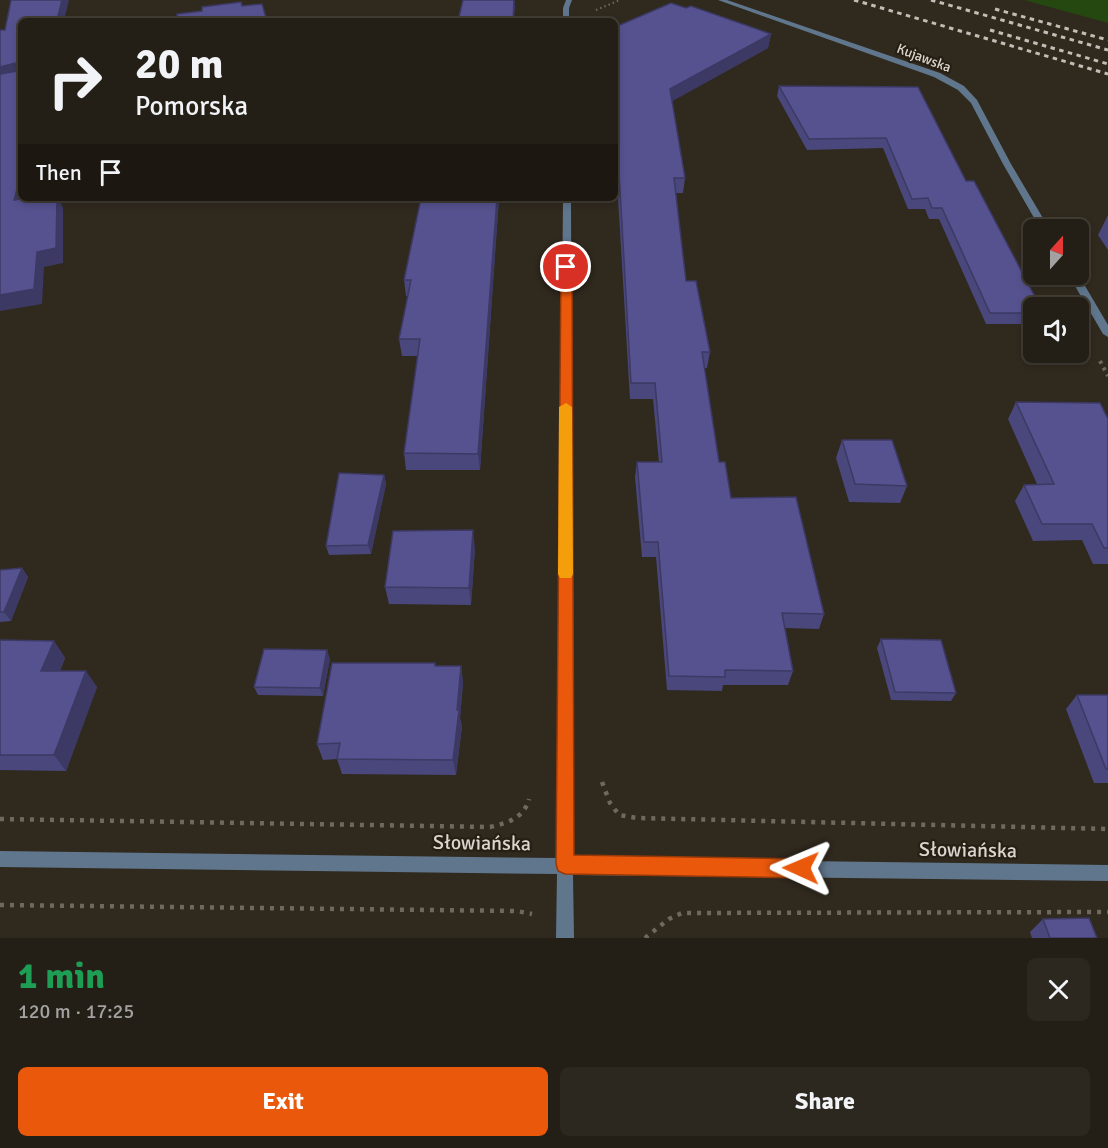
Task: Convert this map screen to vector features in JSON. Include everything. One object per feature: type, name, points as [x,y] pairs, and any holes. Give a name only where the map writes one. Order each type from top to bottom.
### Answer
[{"type":"street","points":[[566,18],[569,0]]},
{"type":"street","name":"Kujawska","points":[[721,0],[937,75],[961,87],[975,102],[1006,164],[1039,219]]},
{"type":"street","points":[[565,938],[567,201]]},
{"type":"street","points":[[1079,285],[1108,334]]},
{"type":"street","name":"Słowiańska","points":[[0,859],[565,864],[1108,873]]},
{"type":"path","points":[[592,11],[620,0]]},
{"type":"path","points":[[601,775],[602,787],[609,803],[619,815],[637,818],[1108,829]]},
{"type":"path","points":[[0,819],[490,827]]},
{"type":"path","points":[[0,905],[517,911]]},
{"type":"path","points":[[645,938],[669,919],[682,913],[1108,912]]},
{"type":"green space","points":[[1024,0],[1108,0],[1108,23]]},
{"type":"building","points":[[11,0],[62,0],[58,18],[18,18],[18,65],[15,63],[0,67],[0,30],[5,30]]},
{"type":"building","points":[[463,0],[514,0],[513,18],[459,18]]},
{"type":"building","points":[[241,2],[242,6],[262,4],[266,18],[177,18],[177,14],[202,11],[202,7]]},
{"type":"building","points":[[671,3],[686,8],[691,6],[771,34],[670,89],[685,178],[674,178],[686,281],[696,281],[710,352],[702,352],[719,462],[725,462],[731,498],[796,497],[824,614],[782,613],[793,671],[725,670],[725,677],[669,676],[658,542],[644,542],[637,462],[662,462],[655,383],[631,383],[618,155],[618,26]]},
{"type":"building","points":[[18,65],[18,186],[14,200],[57,201],[56,248],[37,252],[34,289],[0,295],[0,74],[17,71]]},
{"type":"building","points":[[779,86],[918,87],[966,181],[974,181],[1023,274],[1023,285],[1029,285],[1035,297],[1023,297],[1023,313],[990,313],[942,208],[932,208],[928,198],[912,199],[886,138],[809,139]]},
{"type":"building","points":[[420,201],[497,201],[478,454],[404,453],[420,339],[399,339],[411,280],[404,280]]},
{"type":"building","points":[[1016,402],[1100,403],[1108,419],[1108,548],[1104,548],[1092,524],[1042,524],[1024,485],[1054,484]]},
{"type":"building","points":[[842,440],[892,440],[907,486],[855,484]]},
{"type":"building","points":[[339,473],[384,475],[368,545],[326,546]]},
{"type":"building","points":[[473,530],[469,588],[385,587],[393,531]]},
{"type":"building","points":[[22,568],[4,612],[0,612],[0,570]]},
{"type":"building","points":[[881,639],[941,640],[956,693],[895,692]]},
{"type":"building","points":[[0,640],[54,641],[41,671],[86,671],[54,755],[0,755]]},
{"type":"building","points":[[264,649],[327,650],[320,688],[254,687]]},
{"type":"building","points":[[332,663],[435,663],[435,666],[461,666],[453,760],[337,759],[340,743],[317,744]]},
{"type":"building","points":[[1077,695],[1108,695],[1108,769],[1106,769]]},
{"type":"building","points":[[1089,918],[1097,938],[1050,938],[1043,919]]},
{"type":"railway","points":[[854,0],[1108,74]]},
{"type":"railway","points":[[931,0],[1108,50]]},
{"type":"railway","points":[[995,9],[1108,40]]},
{"type":"railway","points":[[990,30],[1108,64]]},
{"type":"slow traffic","points":[[565,574],[566,407]]},
{"type":"route","points":[[566,267],[565,864],[801,868]]}]
